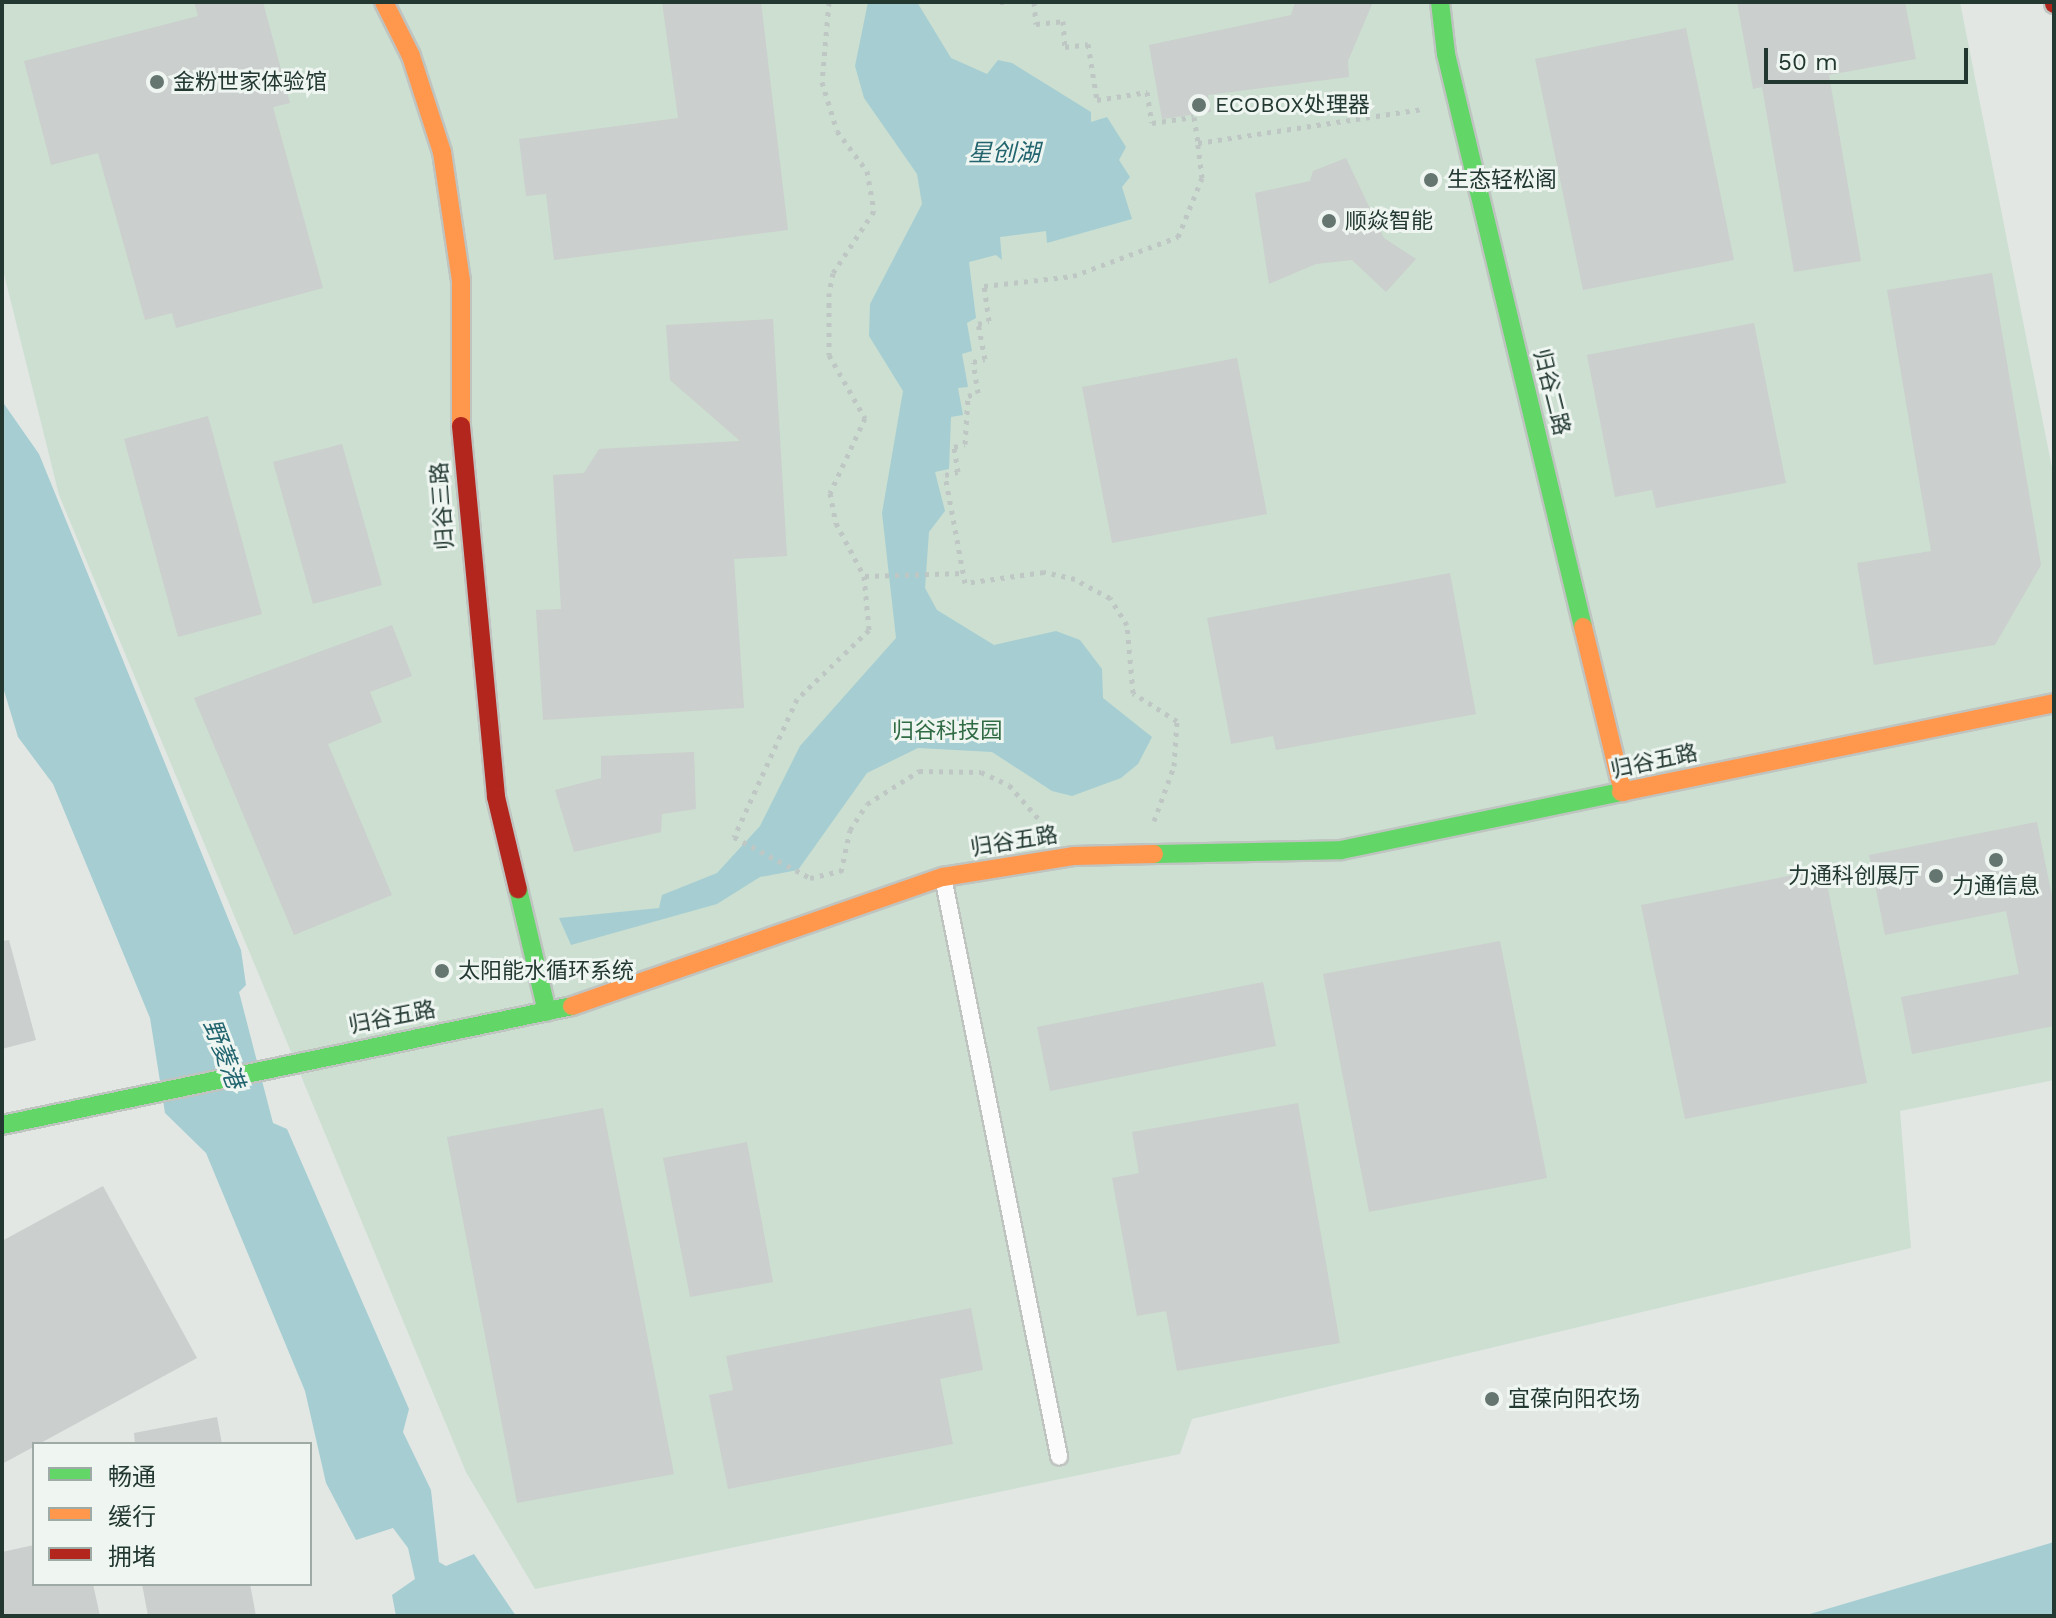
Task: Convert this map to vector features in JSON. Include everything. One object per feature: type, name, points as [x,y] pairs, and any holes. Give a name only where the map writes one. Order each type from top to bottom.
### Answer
[{"type":"street","name":"归谷三路","points":[[384,2],[411,56],[442,152],[461,281],[461,435],[496,797],[547,1012]]},
{"type":"street","name":"归谷二路","points":[[1440,2],[1458,104],[1623,792]]},
{"type":"street","name":"归谷五路","points":[[2,1125],[365,1047],[593,1002],[844,909],[943,877],[1074,856],[1341,850],[2054,703]]},
{"type":"lane","points":[[943,877],[1059,1456]]},
{"type":"path","points":[[829,2],[822,82],[837,131],[867,171],[874,211],[853,253],[833,273],[829,293],[829,355],[865,418],[830,493],[836,523],[864,576],[869,630],[797,699],[734,837],[810,878],[841,871]]},
{"type":"path","points":[[1000,2],[1008,2]]},
{"type":"path","points":[[1034,2],[1036,24],[1063,21],[1065,47],[1088,44],[1097,100],[1147,92],[1152,123],[1194,117],[1198,143],[1202,178],[1178,237],[1073,276],[984,286],[989,321],[978,324],[985,359],[973,362],[978,393],[968,396],[965,444],[954,447],[958,472],[945,475],[965,583],[1044,572],[1110,598],[1127,625],[1133,693],[1177,721],[1168,789],[1138,854]]},
{"type":"path","points":[[1198,143],[1458,104]]},
{"type":"path","points":[[864,576],[964,573]]},
{"type":"path","points":[[844,909],[841,871],[850,830],[867,804],[919,771],[981,772],[1018,793],[1048,832]]},
{"type":"green space","name":"归谷科技园","points":[[2,2],[1960,2],[2054,478],[2054,1080],[1900,1111],[1911,1248],[1192,1419],[1180,1454],[535,1589],[466,1472],[59,495],[2,266]]},
{"type":"water","name":"星创湖","points":[[868,2],[917,2],[951,58],[987,74],[998,60],[1012,63],[1091,112],[1091,122],[1107,117],[1126,147],[1119,160],[1130,177],[1122,187],[1132,219],[1047,243],[1046,231],[1000,237],[1002,260],[996,255],[969,262],[976,318],[967,323],[972,351],[962,354],[968,387],[958,388],[963,415],[951,417],[949,469],[935,472],[945,511],[929,532],[925,588],[937,610],[994,645],[1056,631],[1080,640],[1102,669],[1103,698],[1152,737],[1138,764],[1121,778],[1072,796],[1052,791],[992,752],[918,748],[867,773],[798,870],[760,877],[717,904],[571,945],[559,918],[659,908],[662,895],[717,873],[760,826],[800,746],[896,638],[882,513],[903,391],[869,336],[870,304],[922,204],[917,174],[864,98],[855,66]]},
{"type":"water","name":"野菱港","points":[[2,401],[39,454],[241,950],[246,985],[239,992],[273,1123],[287,1129],[409,1409],[403,1432],[431,1490],[439,1562],[446,1566],[474,1554],[516,1616],[396,1616],[392,1595],[415,1579],[408,1548],[393,1528],[356,1540],[326,1483],[305,1391],[206,1153],[165,1113],[150,1018],[53,784],[18,737],[2,684]]},
{"type":"water","points":[[2054,1542],[2054,1616],[1803,1616]]},
{"type":"building","points":[[194,2],[263,2],[290,103],[273,107],[323,288],[176,328],[172,313],[145,320],[98,153],[51,165],[24,61],[198,16]]},
{"type":"building","points":[[662,2],[761,2],[788,230],[554,260],[546,194],[526,196],[519,139],[678,118]]},
{"type":"building","points":[[1295,2],[1373,2],[1348,61],[1349,77],[1208,95],[1211,112],[1162,119],[1149,45],[1291,15]]},
{"type":"building","points":[[1737,2],[1905,2],[1916,59],[1829,75],[1861,261],[1794,272],[1762,87],[1753,89]]},
{"type":"building","points":[[1686,28],[1734,260],[1583,290],[1535,59]]},
{"type":"building","points":[[1346,158],[1384,238],[1416,259],[1386,292],[1352,260],[1316,264],[1269,284],[1255,193],[1310,181],[1313,171]]},
{"type":"building","points":[[1992,273],[2041,565],[1995,645],[1874,665],[1857,563],[1931,551],[1887,290]]},
{"type":"building","points":[[773,319],[787,556],[734,559],[744,708],[543,720],[536,610],[561,609],[553,475],[584,473],[599,449],[740,441],[670,380],[666,325]]},
{"type":"building","points":[[1754,323],[1786,483],[1656,508],[1652,490],[1615,497],[1587,355]]},
{"type":"building","points":[[1237,358],[1267,514],[1112,543],[1082,387]]},
{"type":"building","points":[[208,416],[262,614],[178,637],[124,439]]},
{"type":"building","points":[[342,444],[382,585],[313,604],[273,462]]},
{"type":"building","points":[[1450,573],[1476,714],[1276,750],[1273,736],[1231,744],[1207,618]]},
{"type":"building","points":[[392,625],[412,676],[370,692],[382,722],[328,744],[392,895],[294,935],[194,698]]},
{"type":"building","points":[[694,752],[696,809],[662,814],[661,832],[574,852],[555,790],[601,778],[601,756]]},
{"type":"building","points":[[2037,822],[2054,906],[2054,1026],[1912,1054],[1901,997],[2019,974],[2006,911],[1885,935],[1869,855]]},
{"type":"building","points":[[1824,869],[1867,1083],[1685,1119],[1641,905]]},
{"type":"building","points":[[9,940],[36,1040],[2,1049],[2,941]]},
{"type":"building","points":[[1500,941],[1547,1178],[1369,1212],[1323,974]]},
{"type":"building","points":[[1263,982],[1276,1046],[1050,1091],[1037,1027]]},
{"type":"building","points":[[1298,1103],[1340,1343],[1177,1371],[1166,1311],[1137,1316],[1112,1178],[1139,1173],[1132,1132]]},
{"type":"building","points":[[603,1108],[674,1474],[517,1503],[447,1137]]},
{"type":"building","points":[[747,1142],[773,1282],[690,1297],[663,1158]]},
{"type":"building","points":[[103,1186],[197,1358],[42,1442],[32,1442],[32,1448],[2,1464],[2,1241]]},
{"type":"building","points":[[971,1308],[983,1370],[940,1379],[953,1444],[728,1489],[709,1395],[733,1390],[726,1356]]},
{"type":"building","points":[[217,1417],[222,1442],[135,1442],[134,1433]]},
{"type":"building","points":[[32,1545],[32,1586],[93,1586],[100,1616],[2,1616],[2,1552]]},
{"type":"building","points":[[142,1586],[250,1586],[256,1616],[148,1616]]},
{"type":"traffic: fast","points":[[1440,2],[1446,54],[1583,627]]},
{"type":"traffic: fast","points":[[1154,854],[1341,850],[1621,792]]},
{"type":"traffic: fast","points":[[518,889],[547,1012]]},
{"type":"traffic: fast","points":[[2,1125],[572,1006]]},
{"type":"traffic: slow","points":[[384,2],[411,56],[442,152],[461,281],[461,426]]},
{"type":"traffic: slow","points":[[1583,627],[1623,792]]},
{"type":"traffic: slow","points":[[1621,792],[2054,703]]},
{"type":"traffic: slow","points":[[572,1006],[943,877],[1074,856],[1154,854]]},
{"type":"traffic: jam","points":[[461,426],[496,797],[518,889]]},
{"type":"place","name":"金粉世家体验馆","points":[[157,82]]},
{"type":"place","name":"ECOBOX处理器","points":[[1199,105]]},
{"type":"place","name":"生态轻松阁","points":[[1431,180]]},
{"type":"place","name":"顺焱智能","points":[[1329,221]]},
{"type":"place","name":"力通信息","points":[[1996,860]]},
{"type":"place","name":"力通科创展厅","points":[[1936,876]]},
{"type":"place","name":"太阳能水循环系统","points":[[442,971]]},
{"type":"place","name":"宜葆向阳农场","points":[[1492,1399]]}]
